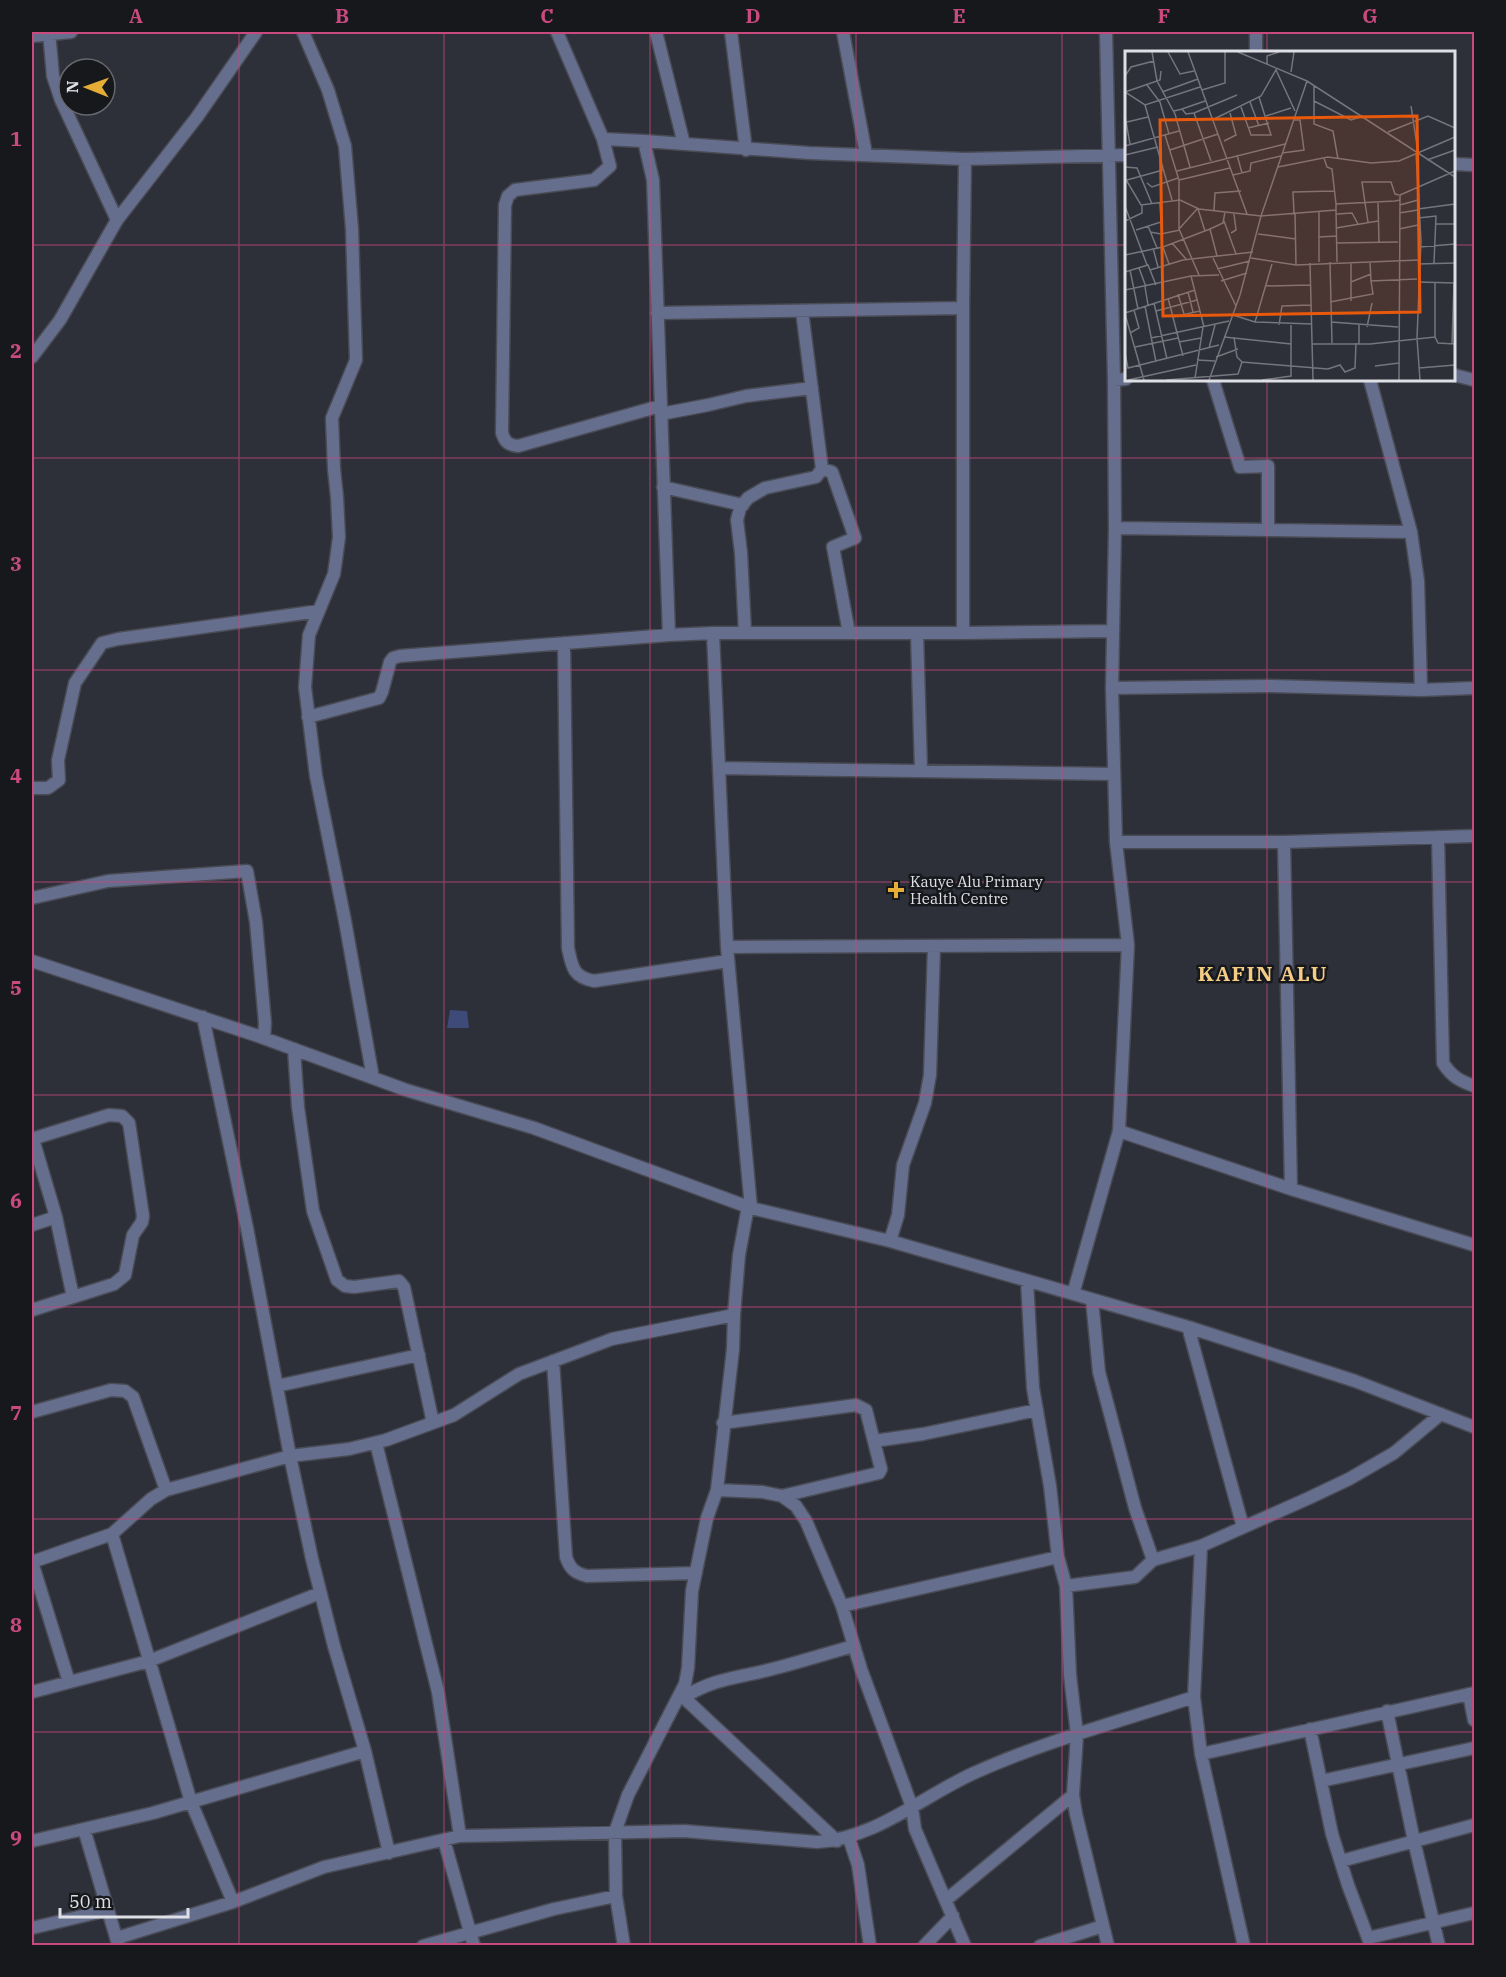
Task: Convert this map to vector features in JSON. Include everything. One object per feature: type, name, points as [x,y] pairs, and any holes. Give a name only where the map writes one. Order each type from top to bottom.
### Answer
[{"type":"street","points":[[32,36],[71,32]]},
{"type":"street","points":[[32,357],[60,320],[117,220],[197,117],[256,32]]},
{"type":"street","points":[[303,32],[328,90],[345,146],[352,229],[356,360],[332,418],[331,436],[339,537],[334,574],[309,635],[304,687],[316,776],[373,1078]]},
{"type":"street","points":[[557,32],[603,139],[610,166],[594,180],[514,190],[508,196],[505,205],[502,433],[504,441],[511,446],[518,446],[661,410],[708,405],[746,396],[812,388]]},
{"type":"street","points":[[656,32],[684,144]]},
{"type":"street","points":[[731,32],[746,150]]},
{"type":"street","points":[[843,32],[866,154]]},
{"type":"street","points":[[1072,1294],[1119,1131],[1128,945],[1116,842],[1114,774],[1112,688],[1120,380],[1107,154],[1106,32]]},
{"type":"street","points":[[1256,32],[1256,51]]},
{"type":"street","points":[[50,33],[53,76],[61,100],[117,220]]},
{"type":"street","points":[[603,139],[746,150],[965,159],[1125,155]]},
{"type":"street","points":[[644,141],[653,180],[669,634]]},
{"type":"street","points":[[963,633],[965,159]]},
{"type":"street","points":[[1455,164],[1474,165]]},
{"type":"street","points":[[657,313],[963,308]]},
{"type":"street","points":[[745,633],[737,520],[740,508],[748,498],[765,488],[816,477],[822,469],[802,311]]},
{"type":"street","points":[[1455,375],[1474,380]]},
{"type":"street","points":[[1213,381],[1240,467],[1268,466],[1268,530]]},
{"type":"street","points":[[1371,381],[1411,532],[1418,581],[1421,690]]},
{"type":"street","points":[[822,469],[832,472],[855,538],[833,547],[849,633]]},
{"type":"street","points":[[663,487],[743,505]]},
{"type":"street","points":[[1115,528],[1411,532]]},
{"type":"street","points":[[32,788],[48,788],[59,780],[58,760],[75,683],[102,644],[118,639],[319,611]]},
{"type":"street","points":[[309,717],[379,698],[390,662],[393,658],[400,656],[669,634],[1113,631]]},
{"type":"street","points":[[624,1946],[616,1896],[615,1832],[628,1795],[682,1696],[688,1668],[692,1591],[707,1518],[717,1490],[733,1349],[739,1255],[747,1212],[751,1208],[727,947],[713,633]]},
{"type":"street","points":[[917,633],[921,770]]},
{"type":"street","points":[[564,643],[568,948],[572,966],[581,978],[594,981],[729,961]]},
{"type":"street","points":[[1112,688],[1268,687],[1421,690],[1474,688]]},
{"type":"street","points":[[719,768],[1114,774]]},
{"type":"street","points":[[1116,842],[1284,842],[1474,836]]},
{"type":"street","points":[[1438,837],[1443,1063],[1458,1080],[1474,1086]]},
{"type":"street","points":[[1284,842],[1291,1189]]},
{"type":"street","points":[[32,898],[108,881],[247,871],[256,922],[266,1023],[264,1038]]},
{"type":"street","points":[[727,947],[1128,945]]},
{"type":"street","points":[[890,1241],[898,1215],[903,1165],[925,1103],[930,1075],[934,946]]},
{"type":"street","points":[[32,961],[294,1048],[406,1090],[534,1128],[751,1208],[890,1241],[1188,1327],[1355,1381],[1474,1428]]},
{"type":"street","points":[[203,1017],[247,1228],[290,1456],[320,1593],[365,1751],[389,1853]]},
{"type":"street","points":[[294,1048],[298,1107],[313,1211],[337,1280],[345,1286],[354,1287],[399,1281],[404,1287],[433,1423]]},
{"type":"street","points":[[32,1310],[73,1297],[114,1284],[126,1275],[134,1234],[143,1216],[129,1123],[122,1116],[109,1115],[32,1139],[56,1217],[73,1297]]},
{"type":"street","points":[[1119,1131],[1291,1189],[1474,1245]]},
{"type":"street","points":[[32,1226],[56,1217]]},
{"type":"street","points":[[1027,1281],[1030,1366],[1050,1486],[1058,1557],[1066,1586],[1070,1675],[1077,1735],[1073,1795],[1084,1852],[1108,1946]]},
{"type":"street","points":[[1092,1300],[1099,1372],[1129,1486],[1153,1560]]},
{"type":"street","points":[[69,1682],[32,1562],[112,1534],[151,1499],[166,1490],[290,1456],[349,1449],[376,1443],[454,1415],[519,1374],[612,1339],[734,1315]]},
{"type":"street","points":[[1188,1327],[1243,1527]]},
{"type":"street","points":[[277,1386],[419,1355]]},
{"type":"street","points":[[553,1361],[566,1557],[569,1566],[575,1573],[587,1576],[696,1573]]},
{"type":"street","points":[[32,1412],[111,1390],[125,1391],[133,1397],[166,1490]]},
{"type":"street","points":[[723,1423],[856,1405],[866,1410],[881,1469],[878,1475],[782,1496]]},
{"type":"street","points":[[874,1441],[923,1434],[1037,1410]]},
{"type":"street","points":[[1066,1586],[1135,1577],[1153,1560],[1201,1546],[1349,1479],[1394,1453],[1441,1414]]},
{"type":"street","points":[[376,1443],[438,1692],[460,1836]]},
{"type":"street","points":[[717,1490],[763,1492],[782,1496],[796,1506],[806,1521],[842,1605],[861,1669],[912,1808],[915,1829],[965,1946]]},
{"type":"street","points":[[112,1534],[191,1802],[233,1902]]},
{"type":"street","points":[[1201,1546],[1194,1697],[1201,1754],[1244,1946]]},
{"type":"street","points":[[842,1605],[1058,1557]]},
{"type":"street","points":[[32,1692],[149,1661],[320,1593]]},
{"type":"street","points":[[682,1696],[717,1680],[764,1671],[854,1646]]},
{"type":"street","points":[[1201,1754],[1472,1693],[1474,1720]]},
{"type":"street","points":[[682,1696],[843,1839],[858,1865],[870,1946]]},
{"type":"street","points":[[84,1829],[118,1942],[324,1867],[460,1836],[684,1831],[817,1842],[843,1839],[912,1808],[972,1774],[1031,1750],[1194,1697]]},
{"type":"street","points":[[1387,1711],[1439,1946]]},
{"type":"street","points":[[1310,1729],[1332,1834],[1370,1942],[1433,1922],[1474,1913]]},
{"type":"street","points":[[1321,1781],[1474,1748]]},
{"type":"street","points":[[32,1841],[191,1802],[365,1751]]},
{"type":"street","points":[[946,1900],[1073,1795]]},
{"type":"street","points":[[1341,1861],[1474,1825]]},
{"type":"street","points":[[444,1840],[474,1946]]},
{"type":"street","points":[[423,1946],[554,1909],[616,1896]]},
{"type":"street","points":[[32,1928],[108,1910]]},
{"type":"street","points":[[924,1946],[953,1916]]},
{"type":"street","points":[[1040,1946],[1103,1926]]},
{"type":"shaded area","points":[[450,1010],[467,1011],[469,1028],[447,1028]]},
{"type":"place","name":"Kauye Alu Primary Health Centre","points":[[896,890]]},
{"type":"district","name":"KAFIN ALU","points":[[1263,973]]}]
